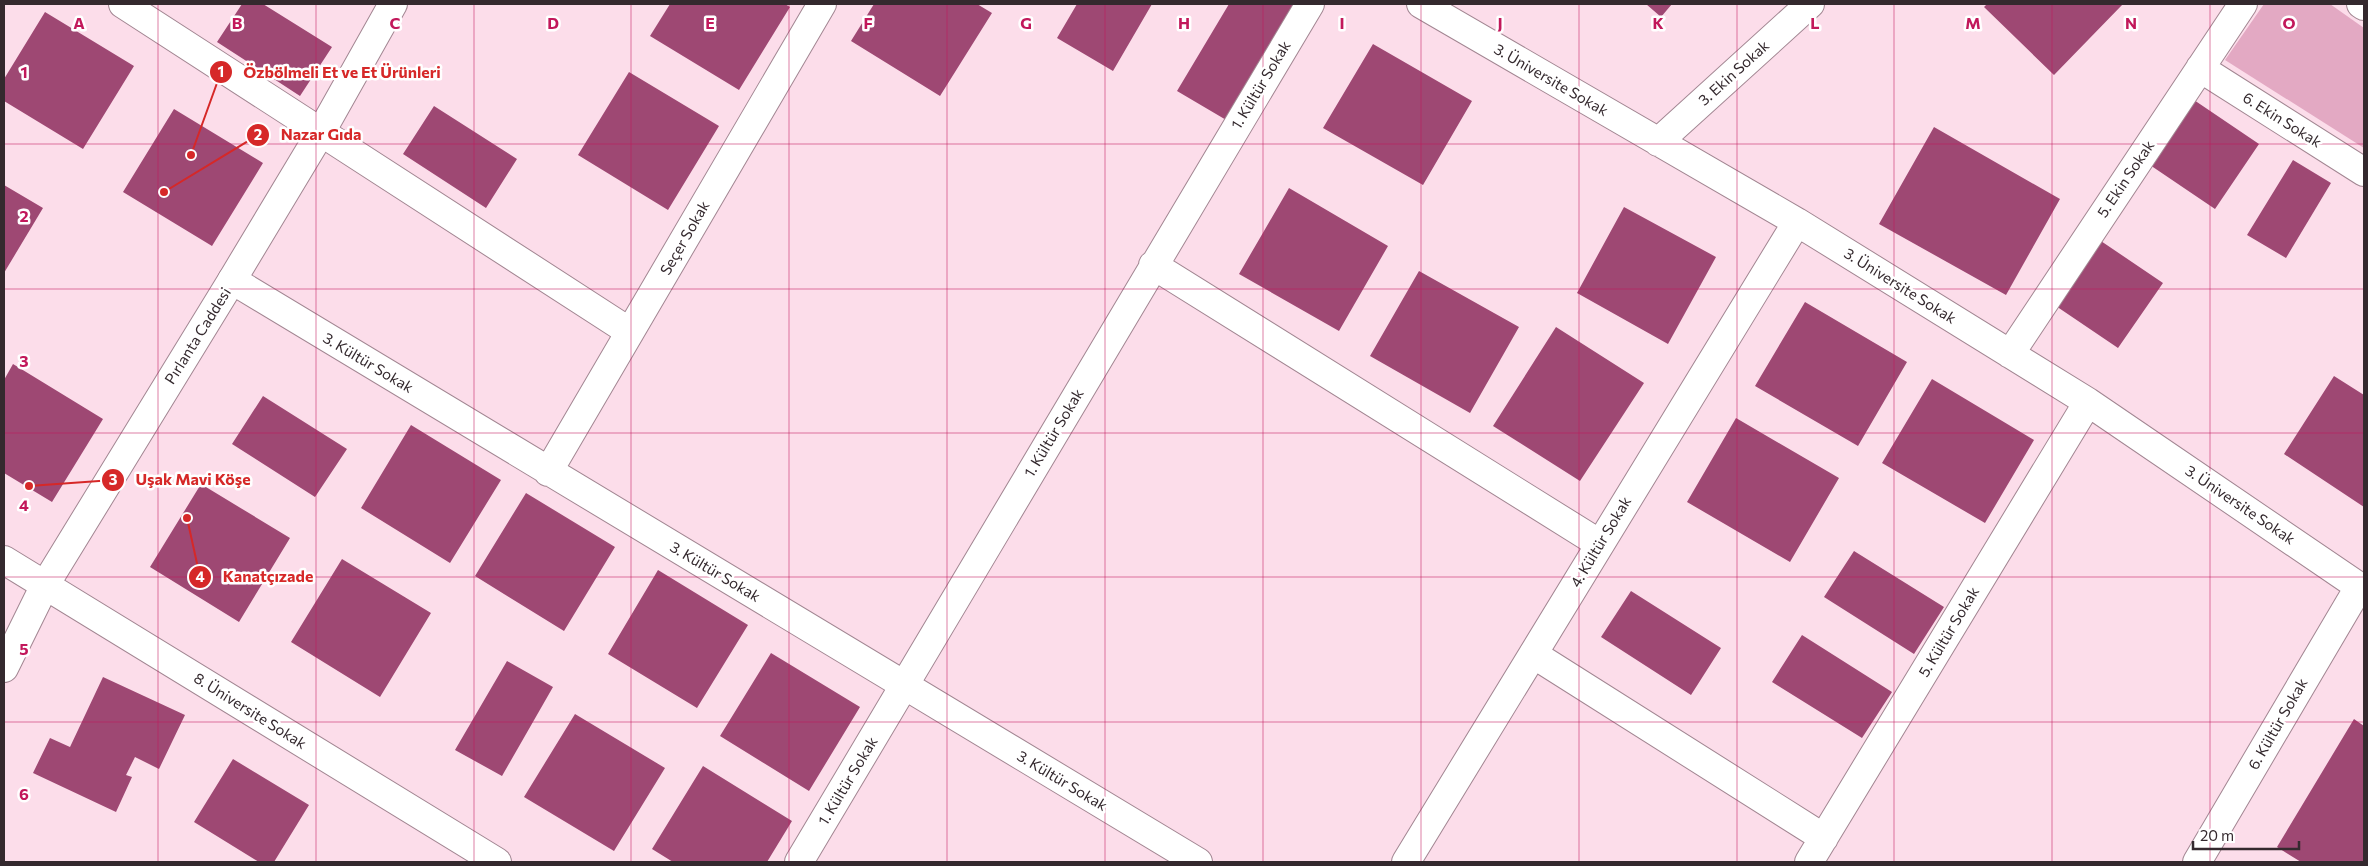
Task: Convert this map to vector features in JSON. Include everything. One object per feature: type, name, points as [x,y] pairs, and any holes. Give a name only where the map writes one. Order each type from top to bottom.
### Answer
[{"type":"street","points":[[123,4],[630,332]]},
{"type":"street","name":"Pırlanta Caddesi","points":[[4,668],[45,585],[321,132],[393,4]]},
{"type":"street","name":"Seçer Sokak","points":[[548,472],[822,4]]},
{"type":"street","name":"1. Kültür Sokak","points":[[799,862],[1310,4]]},
{"type":"street","name":"3. Üniversite Sokak","points":[[1422,4],[1797,222],[2088,402],[2362,588]]},
{"type":"street","name":"3. Ekin Sokak","points":[[1658,142],[1810,4]]},
{"type":"street","name":"5. Ekin Sokak","points":[[2010,354],[2243,4]]},
{"type":"street","name":"6. Ekin Sokak","points":[[2200,68],[2364,172]]},
{"type":"street","name":"4. Kültür Sokak","points":[[1406,862],[1797,222]]},
{"type":"street","points":[[1153,265],[1600,544]]},
{"type":"street","name":"3. Kültür Sokak","points":[[232,280],[904,687],[1198,862]]},
{"type":"street","name":"5. Kültür Sokak","points":[[1809,862],[2088,402]]},
{"type":"street","name":"8. Üniversite Sokak","points":[[4,560],[497,862]]},
{"type":"street","name":"6. Kültür Sokak","points":[[2197,862],[2362,588]]},
{"type":"street","points":[[1533,654],[1824,838]]},
{"type":"shaded area","points":[[2264,4],[2330,4],[2364,28],[2364,148],[2225,60]]},
{"type":"building","points":[[242,4],[263,4],[332,47],[300,96],[217,42]]},
{"type":"building","points":[[670,4],[785,4],[790,7],[739,90],[650,36]]},
{"type":"building","points":[[874,4],[977,4],[992,13],[940,96],[851,41]]},
{"type":"building","points":[[1077,4],[1152,4],[1113,71],[1057,38]]},
{"type":"building","points":[[1229,4],[1304,4],[1233,124],[1177,91]]},
{"type":"building","points":[[1646,4],[1672,4],[1661,17]]},
{"type":"building","points":[[1987,4],[2123,4],[2054,75],[1984,7]]},
{"type":"building","points":[[45,12],[134,66],[83,149],[4,101],[4,79]]},
{"type":"building","points":[[1373,44],[1472,101],[1423,185],[1323,128]]},
{"type":"building","points":[[629,72],[719,126],[668,210],[578,155]]},
{"type":"building","points":[[2191,98],[2259,144],[2215,209],[2147,163]]},
{"type":"building","points":[[434,106],[517,159],[486,208],[403,154]]},
{"type":"building","points":[[174,109],[263,163],[212,246],[123,192]]},
{"type":"building","points":[[1934,127],[2060,199],[2006,295],[1879,224]]},
{"type":"building","points":[[2293,160],[2331,183],[2286,258],[2247,235]]},
{"type":"building","points":[[4,185],[43,208],[4,273]]},
{"type":"building","points":[[1289,188],[1388,246],[1339,331],[1239,274]]},
{"type":"building","points":[[1624,207],[1716,257],[1668,344],[1577,293]]},
{"type":"building","points":[[2095,237],[2163,283],[2118,348],[2050,302]]},
{"type":"building","points":[[1419,271],[1519,327],[1470,413],[1370,356]]},
{"type":"building","points":[[1805,302],[1907,362],[1858,446],[1755,386]]},
{"type":"building","points":[[1556,327],[1644,383],[1580,481],[1493,426]]},
{"type":"building","points":[[13,364],[103,419],[52,502],[4,473],[4,380]]},
{"type":"building","points":[[2334,376],[2364,395],[2364,507],[2284,454]]},
{"type":"building","points":[[1932,379],[2034,440],[1985,523],[1882,463]]},
{"type":"building","points":[[263,396],[347,449],[315,497],[232,444]]},
{"type":"building","points":[[1736,418],[1839,478],[1790,562],[1687,502]]},
{"type":"building","points":[[411,425],[501,480],[450,563],[361,508]]},
{"type":"building","points":[[201,484],[290,538],[239,622],[150,567]]},
{"type":"building","points":[[526,493],[615,547],[564,631],[475,576]]},
{"type":"building","points":[[1854,551],[1944,607],[1914,654],[1824,597]]},
{"type":"building","points":[[342,559],[431,613],[380,697],[291,642]]},
{"type":"building","points":[[658,570],[748,625],[697,708],[608,654]]},
{"type":"building","points":[[1631,591],[1721,648],[1691,695],[1601,637]]},
{"type":"building","points":[[1802,635],[1892,692],[1862,738],[1772,682]]},
{"type":"building","points":[[771,653],[860,707],[809,791],[720,736]]},
{"type":"building","points":[[507,661],[553,687],[502,776],[455,750]]},
{"type":"building","points":[[103,677],[185,715],[159,769],[135,757],[126,775],[132,777],[116,812],[33,773],[50,738],[70,747]]},
{"type":"building","points":[[575,714],[665,768],[614,851],[524,797]]},
{"type":"building","points":[[2354,719],[2364,726],[2364,862],[2301,862],[2277,847]]},
{"type":"building","points":[[233,759],[309,805],[274,862],[259,862],[194,822]]},
{"type":"building","points":[[703,766],[792,821],[767,862],[673,862],[652,849]]},
{"type":"place","name":"Özbölmeli Et ve Et Ürünleri","points":[[191,155]]},
{"type":"place","name":"Nazar Gıda","points":[[164,192]]},
{"type":"place","name":"Uşak Mavi Köşe","points":[[29,486]]},
{"type":"place","name":"Kanatçızade","points":[[187,518]]}]
